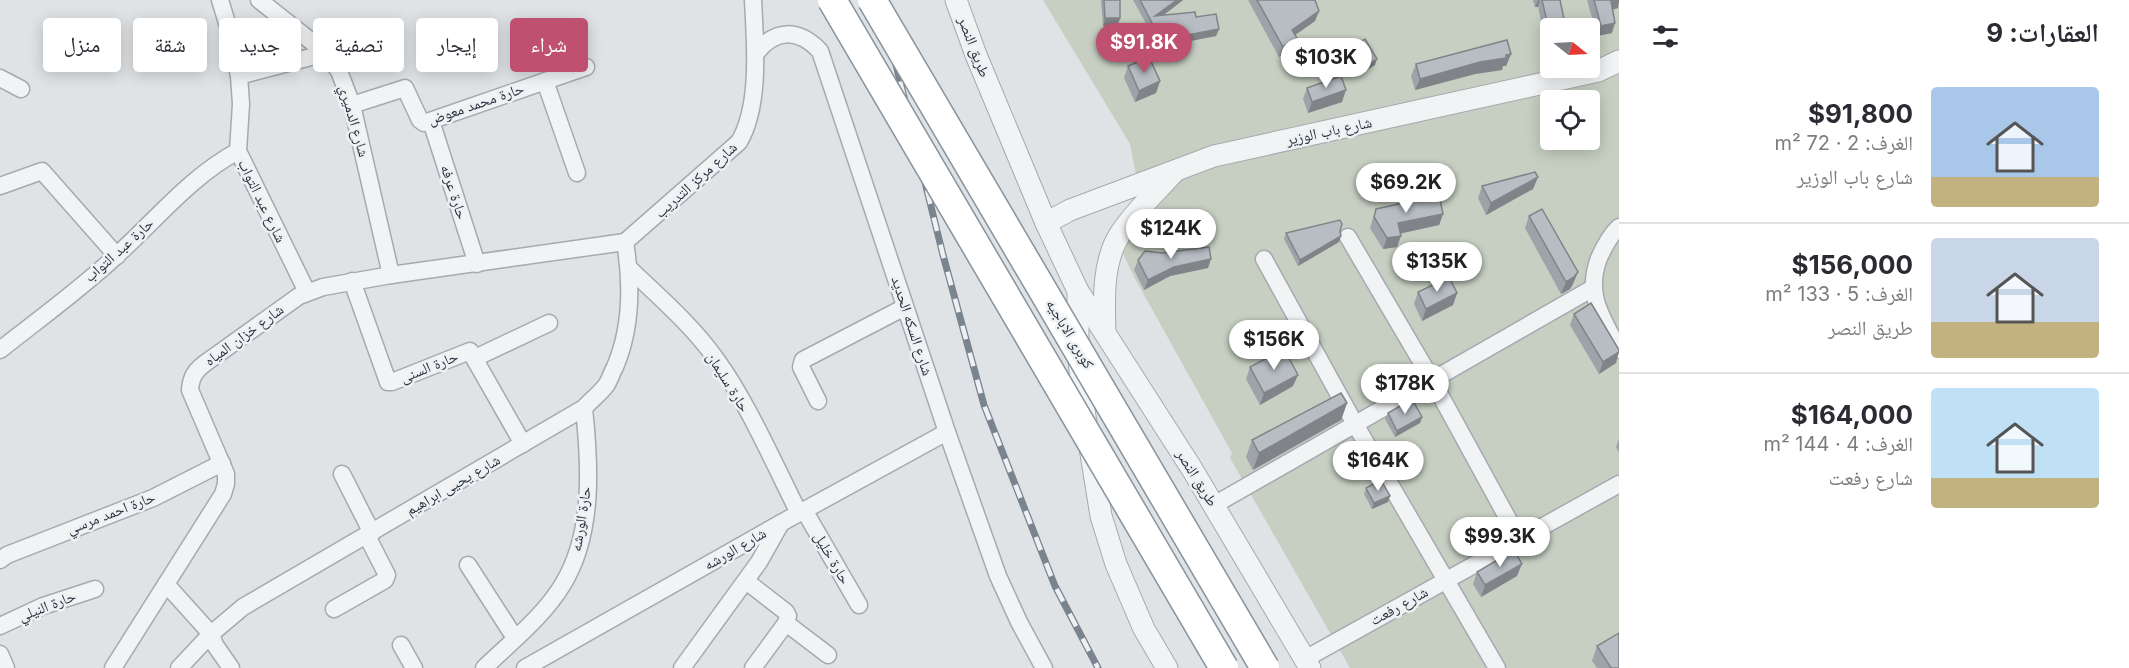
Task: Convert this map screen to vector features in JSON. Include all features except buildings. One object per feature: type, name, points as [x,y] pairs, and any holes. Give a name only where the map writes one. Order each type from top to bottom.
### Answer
[{"type":"highway","points":[[832,0],[1224,668]]},
{"type":"highway","name":"كوبرى الاباجيه","points":[[872,0],[1265,668]]},
{"type":"street","name":"شارع عبد التواب","points":[[220,0],[231,36],[239,76],[241,104],[238,151],[308,292]]},
{"type":"street","name":"شارع الدميري","points":[[260,0],[313,42]]},
{"type":"street","name":"شارع مركز التدريب","points":[[625,242],[739,142],[746,130],[750,116],[756,53],[753,0]]},
{"type":"street","name":"طريق النصر","points":[[956,0],[1046,223],[1078,291],[1214,506],[1307,663]]},
{"type":"street","name":"شارع السكه الحديد","points":[[756,53],[764,43],[775,36],[787,34],[811,41],[820,51],[947,432],[998,576],[1040,666]]},
{"type":"street","points":[[239,76],[313,56]]},
{"type":"street","name":"شارع باب الوزير","points":[[1046,223],[1070,210],[1214,156],[1598,71],[1619,61]]},
{"type":"street","name":"شارع الدميري","points":[[339,72],[352,105],[391,275]]},
{"type":"street","name":"حارة محمد معوض","points":[[352,105],[405,88],[421,123],[571,72]]},
{"type":"street","points":[[0,78],[21,88]]},
{"type":"street","points":[[545,81],[577,173]]},
{"type":"street","name":"حارة عرفه","points":[[431,121],[477,264]]},
{"type":"street","name":"حارة عبد التواب","points":[[0,350],[117,256],[185,189],[219,162],[238,151]]},
{"type":"street","points":[[1105,334],[1106,283],[1109,264],[1119,235],[1178,168]]},
{"type":"street","points":[[0,186],[42,171],[117,256]]},
{"type":"street","points":[[1619,227],[1602,250],[1595,269],[1593,288],[1598,308],[1619,350]]},
{"type":"street","points":[[1348,237],[1432,380],[1520,539]]},
{"type":"street","name":"شارع خزان المياه","points":[[113,668],[223,494],[226,484],[226,474],[222,463],[190,390],[190,380],[204,364],[299,296],[308,292],[352,281],[625,242]]},
{"type":"street","name":"شارع يحيى ابراهيم","points":[[179,668],[211,634],[243,607],[584,408],[607,384],[621,353],[628,324],[630,269],[625,242]]},
{"type":"street","points":[[1264,259],[1355,424],[1497,668]]},
{"type":"street","name":"حارة سليمان","points":[[630,269],[677,315],[716,358],[802,512]]},
{"type":"street","name":"حارة السنى","points":[[352,281],[388,382],[468,351],[475,358],[523,444]]},
{"type":"street","points":[[1214,506],[1593,288]]},
{"type":"street","name":"طريق النصر","points":[[1078,291],[1078,351],[1083,404],[1101,516],[1116,564],[1144,629],[1167,668]]},
{"type":"street","points":[[818,401],[801,367],[803,360],[905,308]]},
{"type":"street","points":[[475,358],[549,323]]},
{"type":"street","name":"حارة الورشه","points":[[484,668],[547,606],[563,584],[575,559],[582,535],[588,484],[584,408]]},
{"type":"street","name":"شارع الورشه","points":[[526,668],[947,432]]},
{"type":"street","name":"حارة احمد مرسي","points":[[0,560],[17,550],[153,498],[222,463]]},
{"type":"street","points":[[334,609],[386,580],[387,575],[342,474]]},
{"type":"street","name":"شارع رفعت","points":[[1307,663],[1445,580],[1619,484]]},
{"type":"street","name":"حارة خليل","points":[[802,512],[859,605]]},
{"type":"street","points":[[682,668],[759,562],[781,523]]},
{"type":"street","points":[[468,565],[515,638]]},
{"type":"street","points":[[746,581],[786,612],[788,620],[753,668]]},
{"type":"street","points":[[166,584],[211,634],[214,645],[231,668]]},
{"type":"street","name":"حارة النيلي","points":[[0,626],[42,606],[95,589]]},
{"type":"street","points":[[786,623],[828,655]]},
{"type":"street","points":[[401,645],[414,668]]},
{"type":"street","points":[[0,654],[6,668]]},
{"type":"green space","points":[[1043,0],[1619,0],[1619,668],[1350,668],[1230,458],[1232,453],[1133,275],[1121,249],[1144,216],[1130,144]]},
{"type":"railway","points":[[880,0],[943,255],[984,405],[1055,586],[1098,668]]}]
